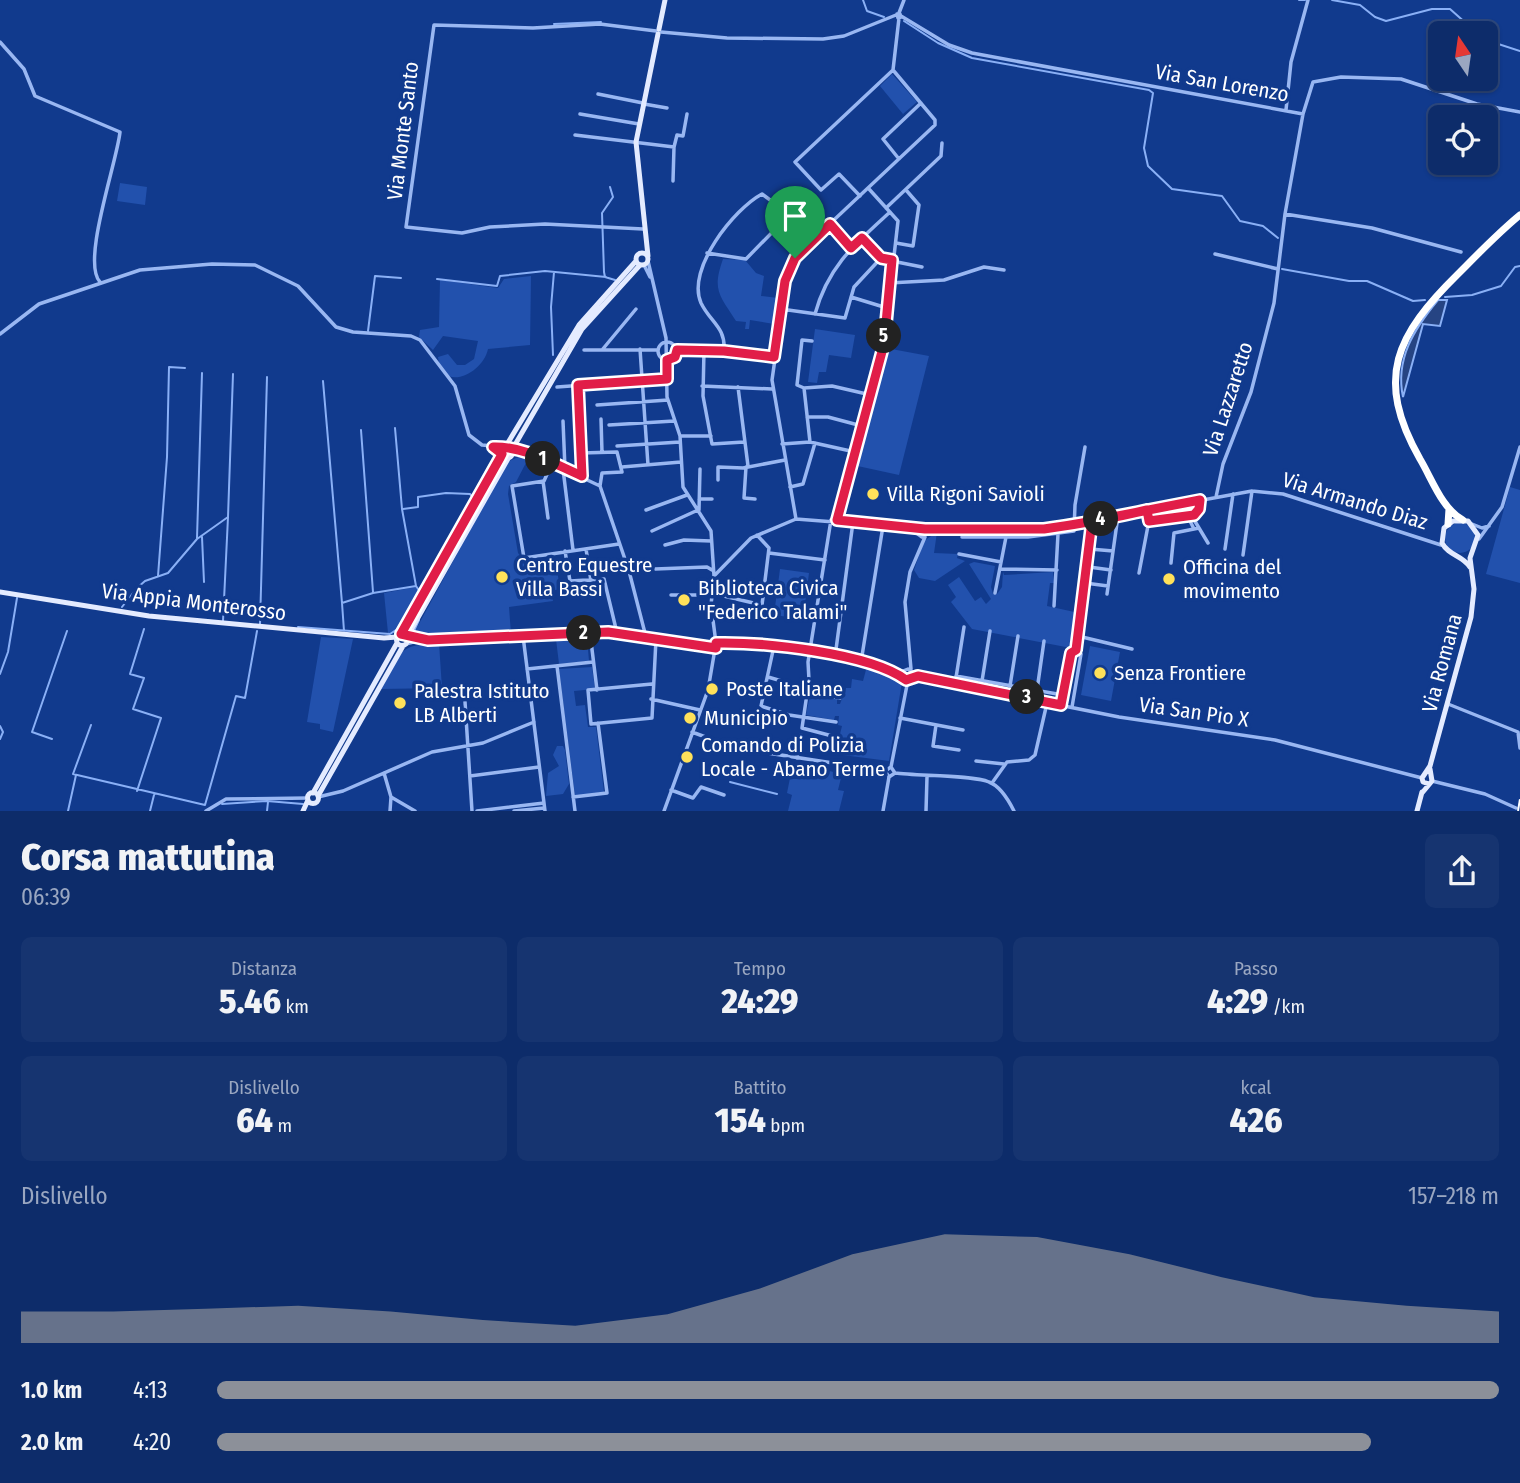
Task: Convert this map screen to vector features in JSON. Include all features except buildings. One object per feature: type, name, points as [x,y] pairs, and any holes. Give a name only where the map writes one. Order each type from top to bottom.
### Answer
[{"type":"highway","points":[[1463,520],[1449,509],[1402,421],[1396,388],[1399,358],[1409,331],[1425,308],[1520,215]]},
{"type":"highway","points":[[1448,524],[1449,509]]},
{"type":"main road","points":[[402,640],[582,329],[643,260],[636,140],[665,0]]},
{"type":"main road","points":[[306,811],[402,640],[505,447],[579,325],[643,260]]},
{"type":"main road","points":[[505,447],[511,453]]},
{"type":"main road","points":[[502,454],[511,453]]},
{"type":"main road","points":[[1457,556],[1474,550],[1478,541],[1472,524],[1463,520],[1448,524],[1442,534],[1444,547],[1470,567]]},
{"type":"main road","name":"Via Romana","points":[[1417,811],[1471,617],[1474,589],[1470,567],[1474,550]]},
{"type":"main road","name":"Via Appia Monterosso","points":[[0,592],[149,616],[402,640]]},
{"type":"main road","points":[[310,801],[316,795]]},
{"type":"street","points":[[860,196],[839,174],[821,190],[795,162],[893,70],[899,16],[904,0]]},
{"type":"street","points":[[1286,110],[1291,62],[1308,0]]},
{"type":"street","points":[[658,31],[735,38],[823,39],[845,36],[899,16]]},
{"type":"street","name":"Via San Lorenzo","points":[[899,16],[949,45],[972,53],[1303,114],[1311,86],[1317,79],[1356,76],[1401,79],[1477,104],[1520,112]]},
{"type":"street","name":"Via Monte Santo","points":[[643,229],[545,224],[491,227],[462,233],[406,227],[433,25],[533,28],[600,24],[658,31]]},
{"type":"street","points":[[0,41],[24,69],[35,96],[120,132],[97,232],[95,274],[100,282]]},
{"type":"street","points":[[796,521],[772,388],[781,309],[790,267],[817,235],[869,189],[936,123],[893,70]]},
{"type":"street","points":[[598,94],[667,108]]},
{"type":"street","points":[[899,159],[883,139],[921,103]]},
{"type":"street","points":[[580,114],[639,124]]},
{"type":"street","points":[[673,181],[674,147],[677,135],[683,136],[687,114]]},
{"type":"street","name":"Via Lazzaretto","points":[[1216,497],[1230,440],[1255,377],[1274,303],[1284,214],[1303,114]]},
{"type":"street","points":[[575,135],[605,140],[636,140],[674,147]]},
{"type":"street","points":[[815,314],[825,281],[851,248],[941,156],[942,143]]},
{"type":"street","points":[[837,520],[884,344],[898,221],[869,189]]},
{"type":"street","points":[[895,243],[913,246],[919,205],[906,190]]},
{"type":"street","points":[[724,351],[722,330],[702,305],[698,279],[707,253],[732,221],[760,194],[791,212],[817,235]]},
{"type":"street","points":[[707,253],[746,259],[791,212]]},
{"type":"street","points":[[1284,214],[1372,228],[1461,251]]},
{"type":"street","points":[[830,224],[851,248]]},
{"type":"street","points":[[862,238],[881,258],[922,267]]},
{"type":"street","points":[[1215,254],[1278,269]]},
{"type":"street","points":[[781,309],[845,318],[860,278],[881,258]]},
{"type":"street","points":[[643,260],[651,279],[667,343],[668,400],[680,439],[682,481],[687,495],[710,530],[715,569],[711,594],[716,645],[711,678],[664,811]]},
{"type":"street","points":[[0,334],[32,307],[100,282],[155,267],[232,263],[268,269],[304,291],[336,327],[421,340],[455,386],[469,435],[482,445],[505,447]]},
{"type":"street","points":[[889,283],[944,280],[984,267],[1004,270]]},
{"type":"street","points":[[851,297],[887,309]]},
{"type":"street","points":[[602,350],[636,309]]},
{"type":"street","points":[[812,341],[802,340],[797,385],[804,388],[832,386],[871,395]]},
{"type":"street","points":[[584,351],[657,350],[667,343],[673,344],[677,350],[675,357],[667,360],[661,358],[657,350]]},
{"type":"street","points":[[640,349],[648,465]]},
{"type":"street","points":[[677,350],[724,351],[774,357]]},
{"type":"street","points":[[704,350],[702,386],[712,444],[744,442]]},
{"type":"street","points":[[557,387],[667,379]]},
{"type":"street","points":[[578,385],[582,476]]},
{"type":"street","points":[[702,386],[772,388]]},
{"type":"street","points":[[738,387],[747,466],[744,498],[755,499]]},
{"type":"street","points":[[790,487],[803,484],[813,442],[804,388]]},
{"type":"street","points":[[597,405],[668,400]]},
{"type":"street","points":[[807,416],[828,417],[862,426]]},
{"type":"street","points":[[601,419],[602,452]]},
{"type":"street","points":[[563,421],[564,468],[573,550]]},
{"type":"street","points":[[609,425],[674,421]]},
{"type":"street","points":[[617,446],[710,436]]},
{"type":"street","points":[[517,440],[523,450],[600,486]]},
{"type":"street","points":[[782,444],[813,442],[855,452]]},
{"type":"street","points":[[493,447],[502,454]]},
{"type":"street","points":[[962,537],[1006,537],[1074,531],[1085,447]]},
{"type":"street","points":[[1478,541],[1502,508],[1520,447]]},
{"type":"street","points":[[511,453],[523,450]]},
{"type":"street","points":[[581,453],[617,452],[622,472],[601,473],[600,486],[629,571],[646,637]]},
{"type":"street","points":[[718,480],[718,467],[759,465],[785,460]]},
{"type":"street","points":[[548,518],[543,481],[552,463]]},
{"type":"street","points":[[622,467],[681,463]]},
{"type":"street","points":[[758,471],[759,465]]},
{"type":"street","points":[[698,511],[700,469]]},
{"type":"street","points":[[543,481],[512,486],[523,557],[619,544]]},
{"type":"street","points":[[1243,555],[1252,491]]},
{"type":"street","name":"Via Armando Diaz","points":[[922,533],[936,529],[1044,529],[1149,512],[1252,491],[1283,494],[1444,547]]},
{"type":"street","points":[[1224,549],[1233,494]]},
{"type":"street","points":[[646,510],[687,495]]},
{"type":"street","points":[[699,499],[712,499]]},
{"type":"street","points":[[1149,521],[1192,514],[1199,509],[1200,500]]},
{"type":"street","points":[[1194,501],[1189,520],[1208,543]]},
{"type":"street","points":[[1139,573],[1149,512],[1194,507]]},
{"type":"street","points":[[652,531],[698,511]]},
{"type":"street","points":[[1107,594],[1118,516]]},
{"type":"street","points":[[831,520],[810,652],[803,730],[836,737]]},
{"type":"street","points":[[629,571],[715,569],[757,535],[796,521],[837,520],[909,528],[922,533],[905,602],[909,664],[912,671],[906,684],[891,767],[895,773]]},
{"type":"street","points":[[1076,652],[1092,521]]},
{"type":"street","points":[[835,657],[853,522]]},
{"type":"street","points":[[1472,524],[1482,528],[1491,525]]},
{"type":"street","points":[[861,662],[883,525]]},
{"type":"street","points":[[1171,563],[1175,543],[1173,535],[1196,528]]},
{"type":"street","points":[[969,529],[969,537]]},
{"type":"street","points":[[1054,606],[1058,534]]},
{"type":"street","name":"Via Armando Diaz","points":[[1432,541],[1442,534]]},
{"type":"street","points":[[671,595],[711,594],[762,605],[769,553],[767,544],[757,535]]},
{"type":"street","points":[[995,593],[1006,537]]},
{"type":"street","points":[[665,545],[684,540],[711,541]]},
{"type":"street","points":[[586,548],[591,581]]},
{"type":"street","points":[[1090,549],[1114,551]]},
{"type":"street","points":[[565,551],[570,581],[604,579],[617,633]]},
{"type":"street","points":[[769,553],[825,560]]},
{"type":"street","points":[[959,554],[1001,562]]},
{"type":"street","points":[[1088,567],[1111,570]]},
{"type":"street","points":[[1000,569],[1057,570]]},
{"type":"street","points":[[1085,583],[1108,586]]},
{"type":"street","points":[[954,684],[964,627]]},
{"type":"street","points":[[982,681],[990,631]]},
{"type":"street","points":[[590,633],[597,690]]},
{"type":"street","points":[[402,640],[617,633],[716,645],[774,646],[888,668],[910,679]]},
{"type":"street","points":[[523,636],[544,807]]},
{"type":"street","points":[[1010,686],[1018,636]]},
{"type":"street","points":[[1078,636],[1132,649]]},
{"type":"street","points":[[652,684],[588,690],[591,724],[652,718],[656,639]]},
{"type":"street","points":[[1037,691],[1044,641]]},
{"type":"street","points":[[774,646],[761,706],[836,722]]},
{"type":"street","points":[[1061,705],[1071,653],[1076,652],[1081,654],[1072,707]]},
{"type":"street","points":[[527,669],[593,662]]},
{"type":"street","points":[[906,684],[903,677],[909,664]]},
{"type":"street","points":[[556,666],[575,811]]},
{"type":"street","name":"Via San Pio X","points":[[905,669],[918,676],[1061,705],[1275,740],[1485,794],[1516,808]]},
{"type":"street","name":"Via San Pio X","points":[[910,679],[918,676]]},
{"type":"street","points":[[956,676],[1063,695]]},
{"type":"street","points":[[768,677],[785,682]]},
{"type":"street","points":[[464,686],[466,746],[475,811],[544,807]]},
{"type":"street","points":[[807,693],[840,698]]},
{"type":"street","points":[[651,699],[700,710]]},
{"type":"street","points":[[992,783],[1004,764],[1010,760],[1029,760],[1035,755],[1048,702]]},
{"type":"street","points":[[1448,704],[1518,732],[1520,748]]},
{"type":"street","points":[[900,718],[963,730]]},
{"type":"street","points":[[316,795],[336,794],[432,752],[495,739],[534,722]]},
{"type":"street","points":[[573,797],[607,793],[598,723]]},
{"type":"street","points":[[936,725],[933,746],[959,750]]},
{"type":"street","points":[[692,732],[735,748],[885,771],[891,767]]},
{"type":"street","points":[[797,758],[801,735]]},
{"type":"street","points":[[976,761],[1004,764]]},
{"type":"street","points":[[470,776],[539,767]]},
{"type":"street","points":[[883,811],[889,777],[885,771]]},
{"type":"street","points":[[384,773],[391,797],[390,811]]},
{"type":"street","points":[[889,777],[895,773],[992,783],[1014,811]]},
{"type":"street","points":[[926,811],[927,777]]},
{"type":"street","points":[[671,790],[692,797],[698,795],[701,787],[724,795]]},
{"type":"street","points":[[206,811],[226,799],[294,797],[310,801]]},
{"type":"street","points":[[391,797],[415,811]]},
{"type":"street","points":[[514,811],[544,807]]},
{"type":"shaded area","points":[[892,74],[917,102],[903,114],[880,86]]},
{"type":"shaded area","points":[[120,183],[147,187],[145,205],[117,201]]},
{"type":"shaded area","points":[[723,259],[745,260],[756,273],[764,276],[761,296],[778,298],[774,324],[750,320],[749,329],[745,329],[746,322],[736,321],[719,292],[718,278]]},
{"type":"shaded area","points":[[531,276],[530,345],[488,349],[485,358],[471,372],[454,377],[446,375],[438,357],[448,354],[457,365],[465,365],[474,359],[478,341],[443,336],[433,350],[419,337],[420,330],[439,327],[440,280],[498,288],[504,279]]},
{"type":"shaded area","points":[[1438,300],[1447,300],[1440,326],[1423,324],[1403,397],[1402,370],[1408,345]]},
{"type":"shaded area","points":[[815,329],[855,335],[851,358],[829,355],[826,372],[819,372],[817,383],[808,382]]},
{"type":"shaded area","points":[[886,348],[929,356],[899,475],[853,465]]},
{"type":"shaded area","name":"Centro Equestre Villa Bassi","points":[[523,455],[529,457],[516,482],[509,486],[508,494],[518,553],[526,563],[528,574],[557,570],[560,589],[551,591],[553,601],[509,607],[511,634],[430,637],[414,633],[507,462]]},
{"type":"shaded area","points":[[1510,487],[1520,490],[1520,583],[1486,574]]},
{"type":"shaded area","points":[[1460,523],[1471,527],[1475,538],[1471,549],[1460,553],[1449,549],[1445,538],[1449,527]]},
{"type":"shaded area","points":[[937,532],[934,553],[958,554],[957,558],[965,561],[935,581],[919,578],[914,570],[924,541]]},
{"type":"shaded area","points":[[974,562],[995,566],[991,587],[993,594],[997,594],[1002,587],[1003,572],[1004,575],[1053,572],[1054,583],[1050,583],[1047,606],[1079,613],[1071,648],[972,629],[951,602],[956,597],[948,585],[959,577],[975,601],[981,597],[986,604],[991,599],[969,564]]},
{"type":"shaded area","points":[[780,569],[809,573],[803,619],[774,615]]},
{"type":"shaded area","points":[[416,587],[422,595],[405,624],[395,633],[388,633],[384,593]]},
{"type":"shaded area","points":[[321,637],[353,639],[333,732],[320,729],[320,724],[307,722]]},
{"type":"shaded area","points":[[587,637],[589,661],[559,664],[556,639]]},
{"type":"shaded area","points":[[439,643],[442,688],[380,689],[401,653],[414,646]]},
{"type":"shaded area","name":"Senza Frontiere","points":[[1090,646],[1120,652],[1111,701],[1081,695]]},
{"type":"shaded area","points":[[867,666],[891,672],[902,682],[889,761],[835,754],[842,726],[838,725],[839,716],[835,716],[834,720],[806,715],[810,695],[813,698],[837,699],[837,704],[840,704],[846,688],[851,688],[852,679],[863,681]]},
{"type":"shaded area","points":[[592,667],[595,689],[574,691],[576,706],[585,705],[588,727],[596,727],[604,792],[575,796],[559,669]]},
{"type":"shaded area","points":[[557,746],[563,746],[565,750],[569,784],[563,794],[546,796],[548,773],[559,766],[553,755]]},
{"type":"shaded area","points":[[800,764],[842,774],[838,790],[844,791],[839,811],[788,811],[792,795],[787,793],[790,778],[796,779]]},
{"type":"waterway","points":[[863,0],[867,11],[884,17]]},
{"type":"waterway","points":[[1299,0],[1305,0]]},
{"type":"waterway","points":[[1332,0],[1360,5],[1375,17],[1386,21],[1432,9],[1450,9],[1464,21]]},
{"type":"waterway","points":[[904,21],[938,43],[972,58],[1149,90],[1153,93],[1144,148],[1148,166],[1172,189],[1222,196],[1240,221],[1263,226],[1278,238]]},
{"type":"waterway","points":[[554,24],[601,22]]},
{"type":"waterway","points":[[1498,44],[1520,51]]},
{"type":"waterway","points":[[610,187],[613,197],[602,213],[604,272],[605,277],[615,280]]},
{"type":"waterway","points":[[1445,297],[1472,295],[1501,286],[1515,267],[1520,266]]},
{"type":"waterway","points":[[1282,269],[1349,281],[1367,281],[1413,301],[1425,300]]},
{"type":"waterway","points":[[437,279],[497,286],[500,276],[545,271],[606,277]]},
{"type":"waterway","points":[[553,355],[551,307],[554,272]]},
{"type":"waterway","points":[[368,331],[375,276],[401,278]]},
{"type":"waterway","points":[[158,576],[167,457],[169,367],[185,368]]},
{"type":"waterway","points":[[197,538],[202,373]]},
{"type":"waterway","points":[[228,517],[233,374]]},
{"type":"waterway","points":[[260,624],[267,377]]},
{"type":"waterway","points":[[323,381],[342,603]]},
{"type":"waterway","points":[[395,428],[402,509],[416,586]]},
{"type":"waterway","points":[[361,430],[373,592]]},
{"type":"waterway","points":[[488,448],[497,454],[497,458]]},
{"type":"waterway","points":[[403,509],[418,507],[418,497],[446,493],[470,494],[475,500]]},
{"type":"waterway","points":[[440,562],[475,500]]},
{"type":"waterway","points":[[122,607],[145,581],[168,573],[197,539],[228,517],[223,621]]},
{"type":"waterway","points":[[202,537],[204,582]]},
{"type":"waterway","points":[[298,627],[390,634],[399,628],[421,593],[416,586],[373,593],[342,603],[344,631]]},
{"type":"waterway","points":[[0,674],[8,652],[17,598]]},
{"type":"waterway","points":[[413,633],[419,620]]},
{"type":"waterway","points":[[137,791],[161,718],[133,709],[144,678],[130,674],[144,629]]},
{"type":"waterway","points":[[52,739],[32,732],[67,631]]},
{"type":"waterway","points":[[91,725],[73,774],[205,805],[236,696],[245,698],[257,631]]},
{"type":"waterway","points":[[0,726],[3,732],[0,739]]},
{"type":"waterway","points":[[68,811],[76,775]]},
{"type":"waterway","points":[[730,782],[777,794]]},
{"type":"waterway","points":[[150,811],[154,795]]},
{"type":"waterway","points":[[222,804],[267,801],[303,804]]},
{"type":"waterway","points":[[267,811],[268,802]]},
{"type":"railway","points":[[1518,811],[1520,799]]},
{"type":"place","name":"Villa Rigoni Savioli","points":[[873,494]]},
{"type":"place","name":"Centro Equestre Villa Bassi","points":[[502,577]]},
{"type":"place","name":"Officina del movimento","points":[[1169,579]]},
{"type":"place","name":"Biblioteca Civica \"Federico Talami\"","points":[[684,600]]},
{"type":"place","name":"Senza Frontiere","points":[[1100,673]]},
{"type":"place","name":"Poste Italiane","points":[[712,689]]},
{"type":"place","name":"Palestra Istituto LB Alberti","points":[[400,703]]},
{"type":"place","name":"Municipio","points":[[690,718]]},
{"type":"place","name":"Comando di Polizia Locale - Abano Terme","points":[[687,757]]},
{"type":"route","points":[[795,258],[785,281],[774,357],[724,351],[677,350],[675,357],[667,360],[667,379],[578,385],[582,476],[525,451],[513,450],[507,446],[493,447],[502,455],[401,634],[407,638],[428,640],[608,632],[716,648],[716,643],[770,646],[888,668],[906,680],[918,676],[1061,705],[1071,653],[1076,652],[1093,534],[1092,521],[1160,508],[1200,500],[1201,505],[1194,515],[1189,513],[1149,521],[1147,510],[1044,529],[925,529],[837,520],[884,344],[892,260],[881,258],[862,238],[851,248],[830,224],[795,258]]}]
